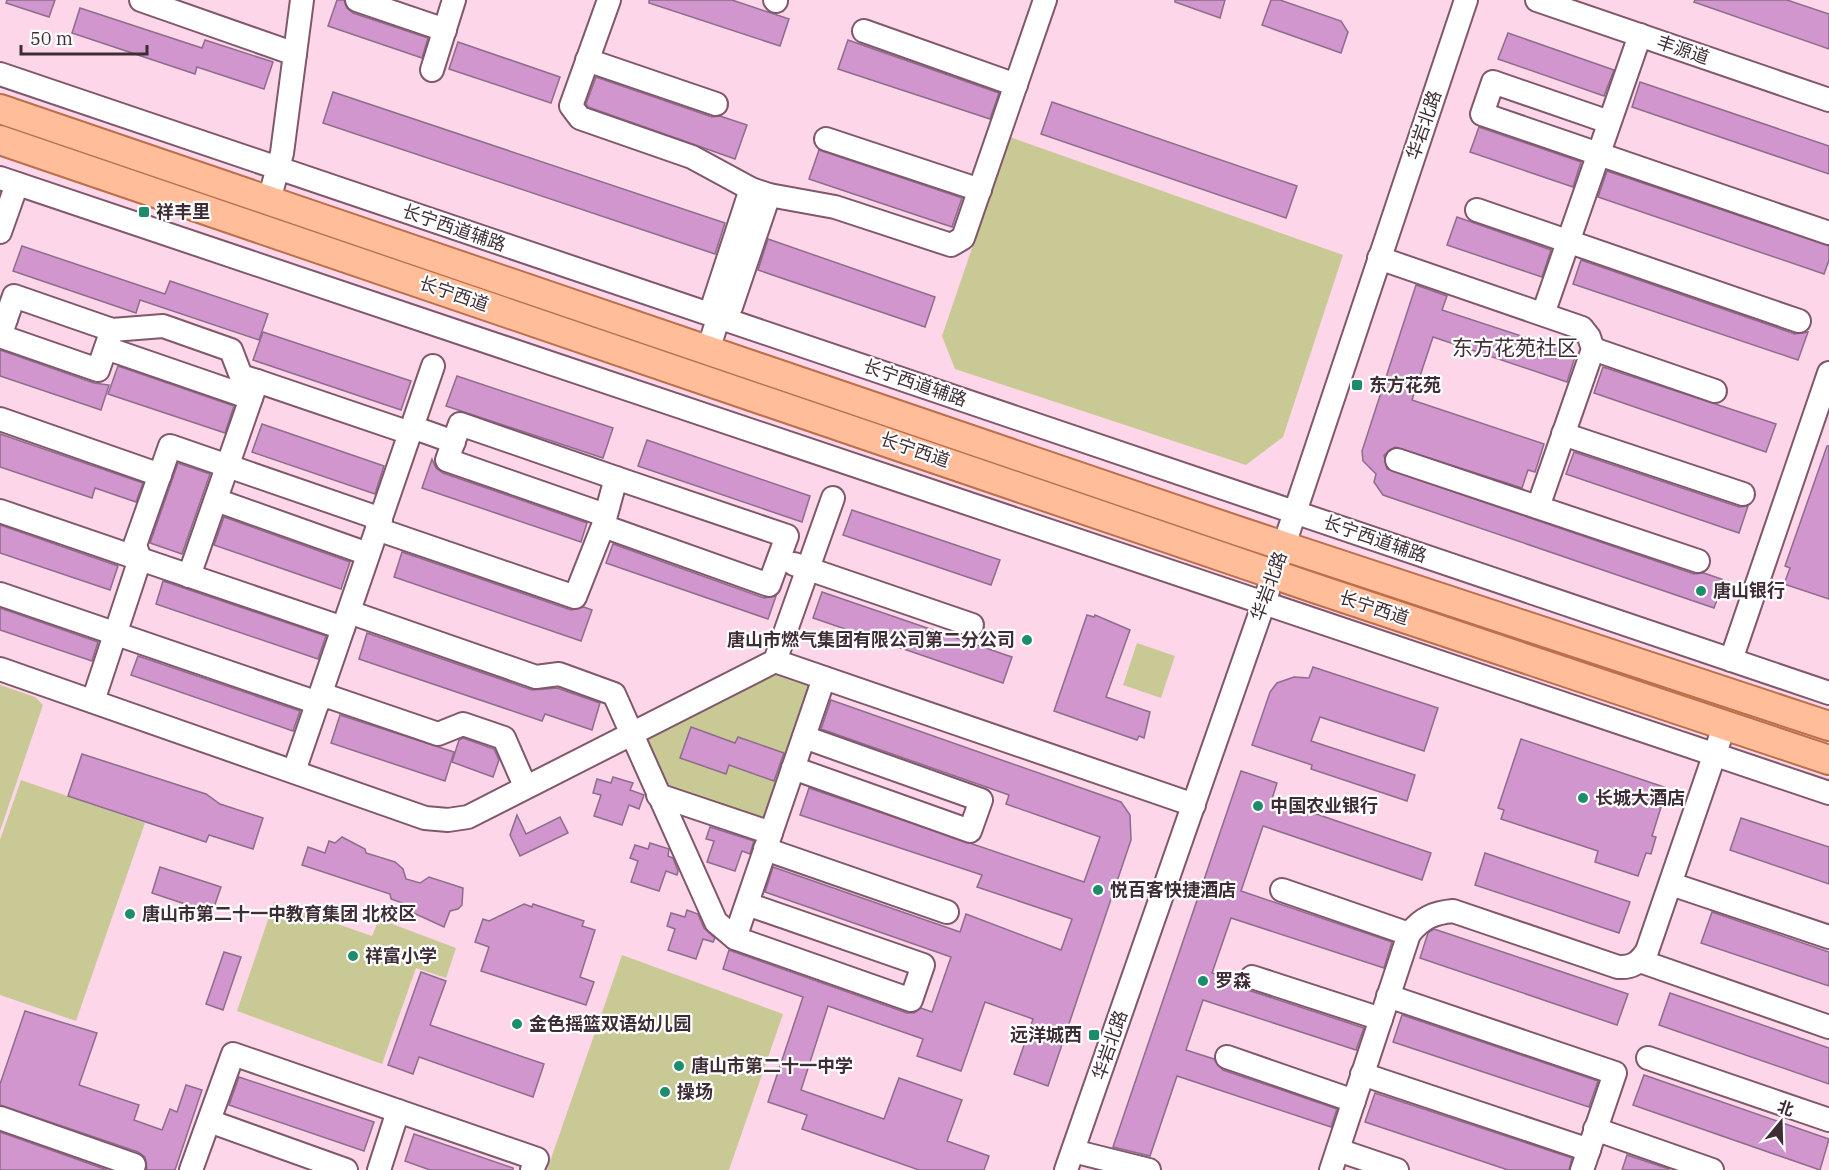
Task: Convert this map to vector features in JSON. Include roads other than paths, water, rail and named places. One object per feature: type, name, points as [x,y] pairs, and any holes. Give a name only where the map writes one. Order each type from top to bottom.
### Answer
[{"type":"main road","name":"长宁西道","points":[[0,109],[1284,546],[1829,726]]},
{"type":"main road","name":"长宁西道","points":[[0,140],[1829,760]]},
{"type":"street","points":[[141,0],[295,54]]},
{"type":"street","points":[[269,200],[279,169],[302,0]]},
{"type":"street","points":[[357,0],[445,30]]},
{"type":"street","points":[[432,70],[454,0]]},
{"type":"street","points":[[609,0],[571,106],[580,118],[692,157],[760,192],[835,207],[951,245],[963,237],[1045,0]]},
{"type":"street","name":"华岩北路","points":[[1070,1161],[1275,573],[1466,0]]},
{"type":"street","name":"丰源道","points":[[1537,0],[1829,100]]},
{"type":"street","points":[[864,31],[1016,85]]},
{"type":"street","points":[[1543,314],[1640,35]]},
{"type":"street","points":[[587,60],[716,104]]},
{"type":"street","name":"长宁西道辅路","points":[[0,74],[1829,693]]},
{"type":"street","points":[[1609,122],[1493,82],[1482,114],[1829,233]]},
{"type":"street","points":[[826,139],[980,190]]},
{"type":"street","points":[[0,232],[9,181],[1829,793]]},
{"type":"street","points":[[708,350],[719,316],[714,302],[760,192]]},
{"type":"street","points":[[1478,210],[1798,321]]},
{"type":"street","points":[[1379,258],[1582,328],[1589,337],[1593,349],[1538,507]]},
{"type":"street","points":[[109,339],[98,370],[0,336],[3,318],[14,296],[109,339],[254,389],[454,442]]},
{"type":"street","points":[[109,339],[163,326],[231,350],[241,376],[254,389]]},
{"type":"street","points":[[1593,349],[1715,391]]},
{"type":"street","points":[[294,771],[433,366]]},
{"type":"street","points":[[1731,660],[1829,373]]},
{"type":"street","points":[[189,576],[254,389]]},
{"type":"street","points":[[0,419],[160,475]]},
{"type":"street","points":[[460,424],[787,536],[769,585],[447,460],[454,442],[460,424]]},
{"type":"street","points":[[1563,434],[1743,494]]},
{"type":"street","points":[[93,701],[140,559],[135,545],[170,446],[228,465],[575,597],[604,521],[616,478]]},
{"type":"street","points":[[1397,460],[1698,561]]},
{"type":"street","points":[[0,669],[425,818],[448,820],[468,817],[525,786],[775,662],[833,498]]},
{"type":"street","points":[[216,500],[369,554]]},
{"type":"street","points":[[0,511],[189,576],[536,677],[560,674],[614,694],[716,922],[735,938],[911,1000],[923,965],[747,904]]},
{"type":"street","points":[[779,559],[972,625]]},
{"type":"street","points":[[0,594],[319,698],[438,734],[463,724],[504,738],[525,786]]},
{"type":"street","points":[[775,662],[1194,805]]},
{"type":"street","points":[[735,938],[824,678]]},
{"type":"street","points":[[1397,1170],[1334,1160],[1409,934],[1420,920],[1436,912],[1453,911],[1618,967],[1628,968],[1640,961],[1647,951],[1725,724]]},
{"type":"street","points":[[793,768],[970,831],[981,800],[804,737]]},
{"type":"street","points":[[658,795],[947,912]]},
{"type":"street","points":[[1671,884],[1829,937]]},
{"type":"street","points":[[1281,890],[1409,934]]},
{"type":"street","points":[[1640,961],[1829,1027]]},
{"type":"street","points":[[1252,977],[1381,1019]]},
{"type":"street","points":[[1388,996],[1615,1073],[1589,1150]]},
{"type":"street","points":[[191,1170],[233,1054],[537,1158],[532,1170]]},
{"type":"street","points":[[1227,1057],[1354,1101]]},
{"type":"street","points":[[1648,1058],[1829,1120]]},
{"type":"street","points":[[1362,1074],[1589,1150],[1712,1170]]},
{"type":"street","points":[[379,1170],[398,1111]]},
{"type":"street","points":[[0,1118],[134,1165],[132,1170]]},
{"type":"street","points":[[209,1121],[346,1170]]},
{"type":"street","points":[[1070,1161],[1149,1170]]},
{"type":"place","name":"祥丰里","points":[[144,212]]},
{"type":"place","name":"东方花苑","points":[[1357,385]]},
{"type":"place","name":"唐山银行","points":[[1701,591]]},
{"type":"place","name":"唐山市燃气集团有限公司第二分公司","points":[[1027,640]]},
{"type":"place","name":"长城大酒店","points":[[1583,798]]},
{"type":"place","name":"中国农业银行","points":[[1258,806]]},
{"type":"place","name":"悦百客快捷酒店","points":[[1098,890]]},
{"type":"place","name":"唐山市第二十一中教育集团 北校区","points":[[130,914]]},
{"type":"place","name":"祥富小学","points":[[353,956]]},
{"type":"place","name":"罗森","points":[[1203,981]]},
{"type":"place","name":"金色摇篮双语幼儿园","points":[[517,1024]]},
{"type":"place","name":"远洋城西","points":[[1094,1035]]},
{"type":"place","name":"唐山市第二十一中学","points":[[679,1066]]},
{"type":"place","name":"操场","points":[[665,1092]]},
{"type":"district","name":"东方花苑社区","points":[[1515,348]]}]
